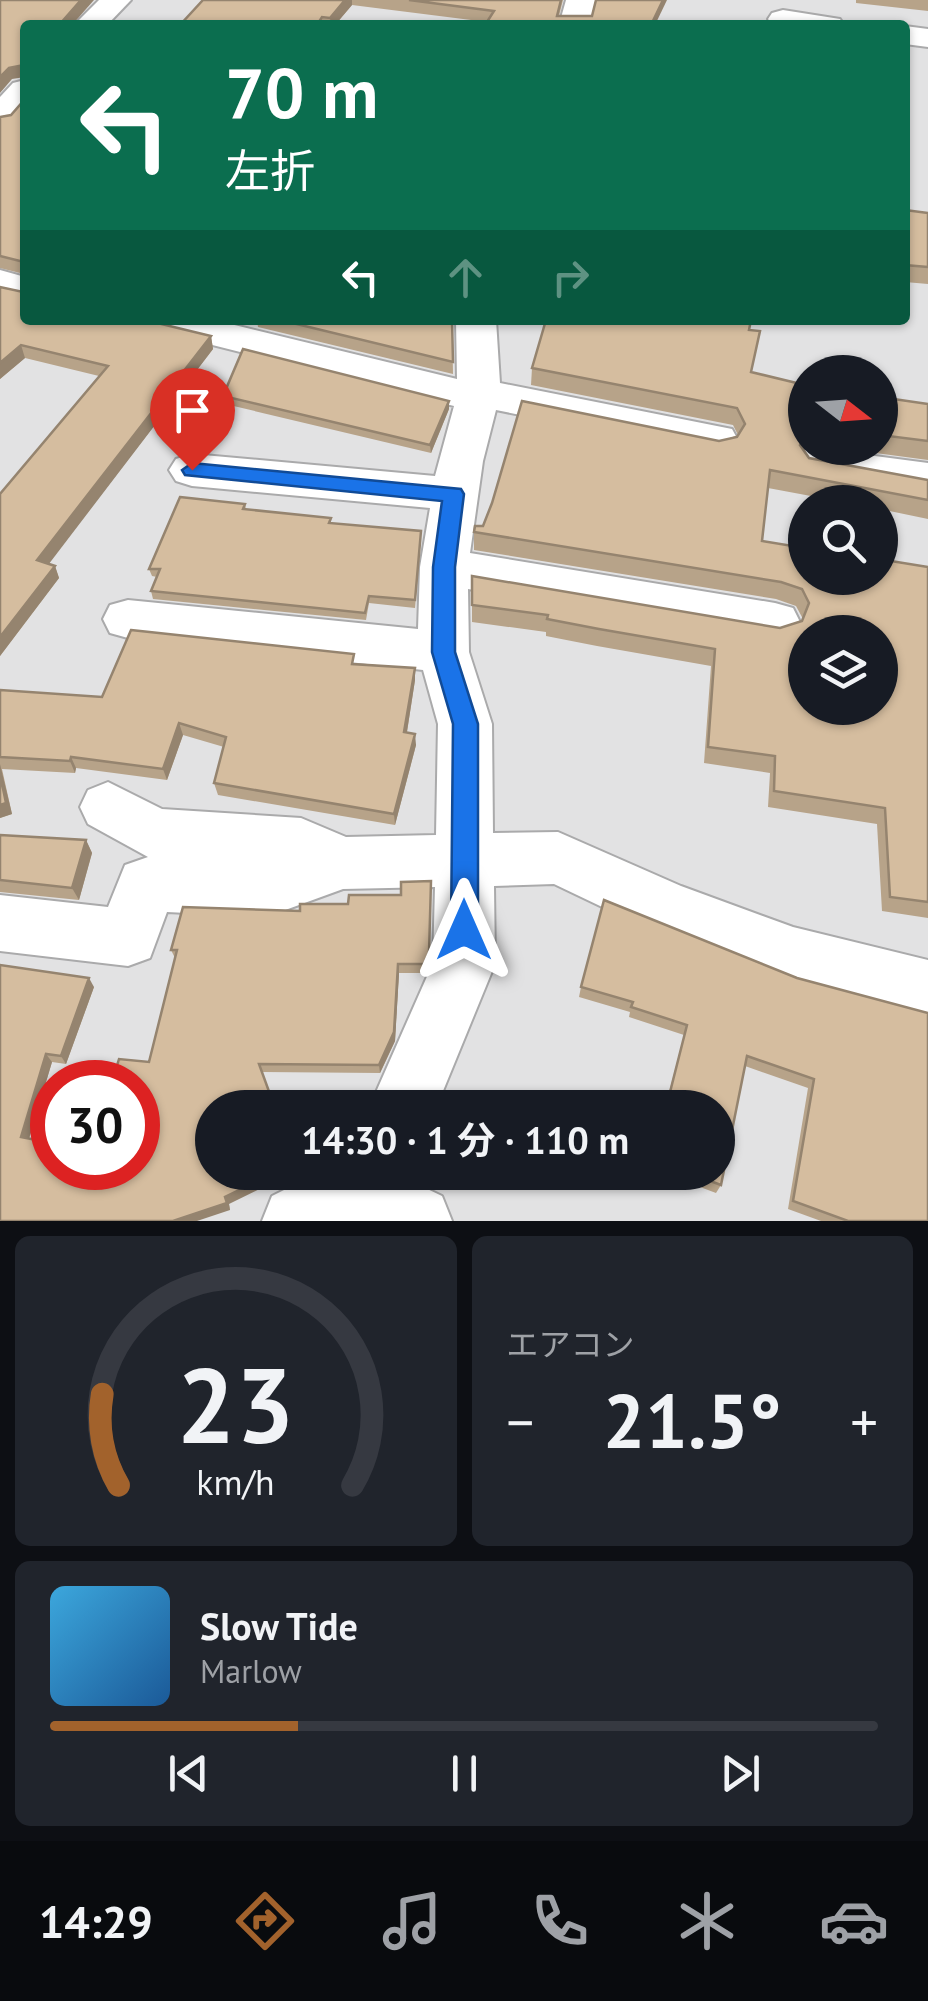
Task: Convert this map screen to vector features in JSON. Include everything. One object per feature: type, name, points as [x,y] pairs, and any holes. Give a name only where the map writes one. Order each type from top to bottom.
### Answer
[{"type":"street","points":[[94,20],[116,0]]},
{"type":"street","points":[[782,19],[790,20]]},
{"type":"street","points":[[0,116],[20,95]]},
{"type":"street","points":[[184,325],[478,396],[716,440]]},
{"type":"street","points":[[410,1090],[464,964],[466,724],[443,652],[444,567],[453,494],[478,396],[476,325]]},
{"type":"street","points":[[851,465],[928,478]]},
{"type":"street","points":[[192,470],[453,494]]},
{"type":"street","points":[[444,567],[775,622]]},
{"type":"street","points":[[128,618],[443,652]]},
{"type":"street","points":[[108,806],[153,834],[301,844],[343,862]]},
{"type":"street","points":[[0,923],[128,938],[146,884],[266,890],[343,862],[558,858],[662,907],[792,956],[928,990]]},
{"type":"street","points":[[298,1221],[349,1190]]},
{"type":"street","points":[[373,1190],[417,1221]]},
{"type":"building","points":[[0,0],[81,0],[63,20],[20,20],[20,66],[9,68],[0,77]]},
{"type":"building","points":[[203,0],[345,0],[330,18],[320,20],[185,20]]},
{"type":"building","points":[[409,0],[561,0],[557,16],[592,16],[596,0],[663,0],[653,20],[488,20],[494,11]]},
{"type":"building","points":[[20,105],[20,261],[0,256],[0,117],[11,115]]},
{"type":"building","points":[[910,211],[928,213],[928,267],[910,265]]},
{"type":"building","points":[[0,287],[20,291],[20,325],[166,325],[211,336],[37,560],[55,566],[0,637],[0,494],[108,366],[21,345],[0,363]]},
{"type":"building","points":[[301,325],[452,325],[453,362]]},
{"type":"building","points":[[545,325],[750,325],[749,330],[760,331],[751,372],[788,381],[788,465],[847,465],[928,480],[928,500],[898,494],[898,485],[849,485],[770,470],[762,541],[788,545],[788,584],[474,532],[475,526],[483,526],[492,503],[522,401],[719,441],[737,437],[745,424],[737,408],[532,368]]},
{"type":"building","points":[[243,349],[449,401],[430,445],[223,396]]},
{"type":"building","points":[[898,400],[928,404],[928,441],[898,437]]},
{"type":"building","points":[[180,497],[245,504],[243,509],[331,518],[329,523],[421,531],[415,600],[369,596],[365,613],[151,591],[160,569],[149,569]]},
{"type":"building","points":[[898,562],[928,567],[928,902],[890,897],[885,808],[774,791],[775,756],[708,747],[715,649],[547,619],[548,615],[472,605],[472,576],[780,628],[788,625],[788,725],[898,725],[898,615],[804,615],[809,603],[805,595],[898,595]]},
{"type":"building","points":[[131,630],[354,654],[352,664],[415,668],[404,732],[415,734],[394,814],[214,783],[226,737],[179,723],[163,769],[71,757],[70,761],[0,757],[0,690],[102,697]]},
{"type":"building","points":[[0,774],[6,803],[0,805]]},
{"type":"building","points":[[0,835],[86,840],[72,888],[0,880]]},
{"type":"building","points":[[431,881],[429,953],[424,964],[398,964],[394,1032],[379,1065],[259,1064],[268,1090],[195,1090],[195,1190],[239,1190],[225,1197],[227,1203],[173,1221],[0,1221],[0,965],[89,978],[61,1056],[46,1054],[44,1060],[30,1060],[30,1107],[21,1137],[30,1139],[30,1190],[160,1190],[160,1060],[150,1060],[177,950],[171,950],[183,907],[300,911],[300,904],[348,904],[349,895],[401,895],[401,882]]},
{"type":"building","points":[[604,900],[797,978],[928,1013],[928,1221],[848,1221],[793,1201],[814,1079],[747,1056],[735,1116],[735,1090],[671,1090],[687,1025],[631,1007],[633,1002],[581,987]]},
{"type":"route","points":[[192,470],[453,494],[444,567],[443,652],[466,724],[464,930]]}]
